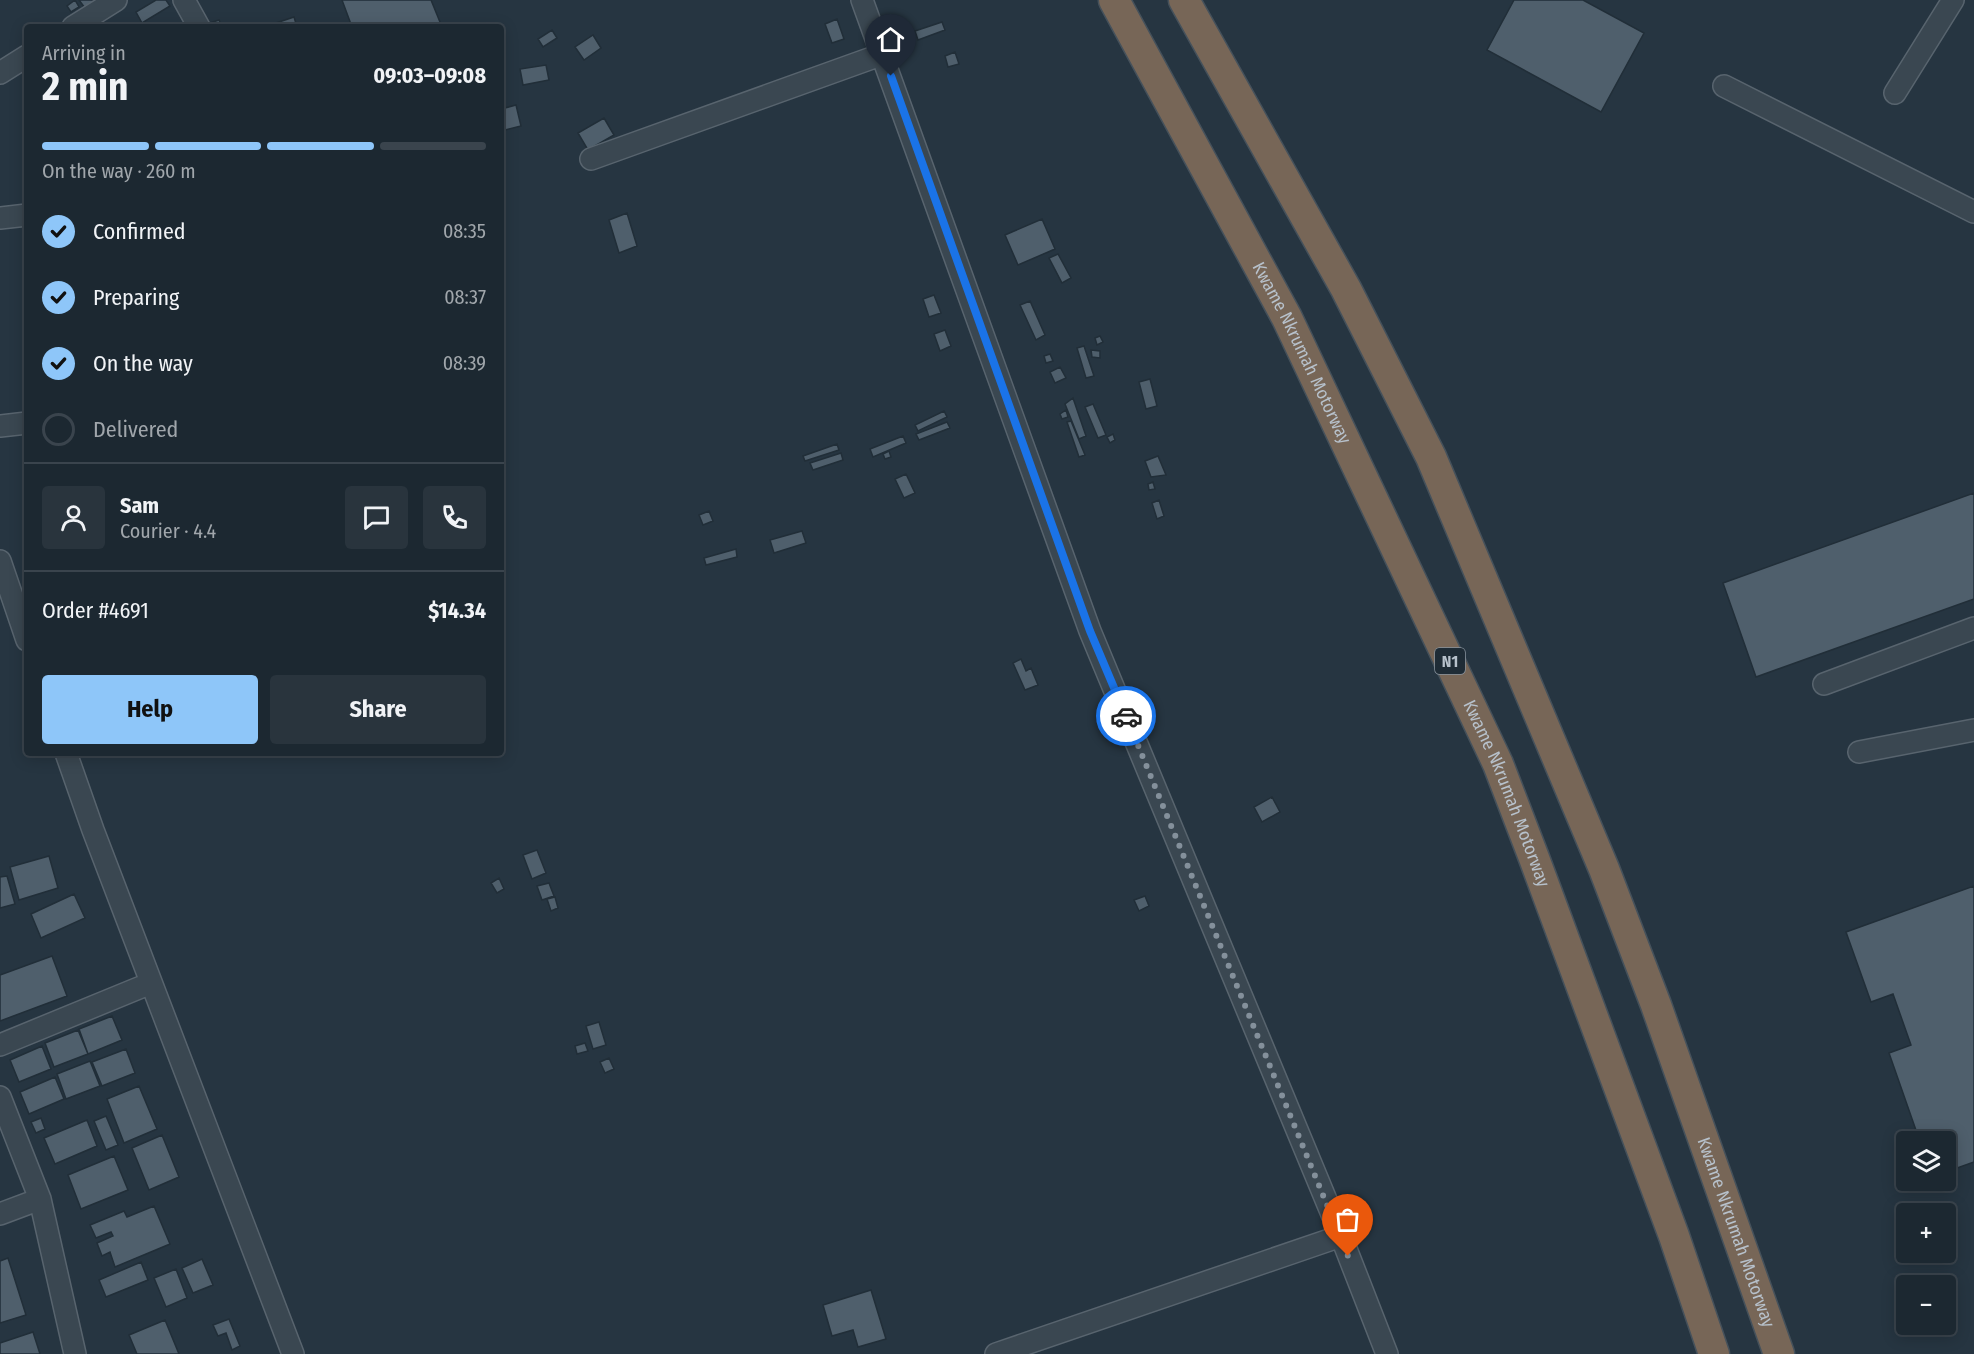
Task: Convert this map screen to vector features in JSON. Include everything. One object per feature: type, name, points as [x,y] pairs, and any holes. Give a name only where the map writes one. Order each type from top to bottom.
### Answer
[{"type":"highway","name":"Kwame Nkrumah Motorway","points":[[1114,0],[1287,318],[1498,764],[1665,1214],[1714,1354]]},
{"type":"highway","name":"Kwame Nkrumah Motorway","points":[[1184,0],[1346,289],[1431,457],[1608,879],[1656,1005],[1779,1354]]},
{"type":"street","points":[[78,24],[116,0]]},
{"type":"street","points":[[184,0],[197,24]]},
{"type":"street","points":[[862,0],[1090,631],[1341,1236],[1387,1354]]},
{"type":"street","points":[[1895,93],[1953,0]]},
{"type":"street","points":[[591,159],[883,54]]},
{"type":"street","points":[[0,73],[24,58]]},
{"type":"street","points":[[1724,86],[1974,212]]},
{"type":"street","points":[[0,218],[24,214]]},
{"type":"street","points":[[0,426],[24,423]]},
{"type":"street","points":[[0,561],[24,631]]},
{"type":"street","points":[[1824,684],[1974,628]]},
{"type":"street","points":[[1860,752],[1974,730]]},
{"type":"street","points":[[67,756],[93,830],[293,1354]]},
{"type":"street","points":[[0,1045],[151,983]]},
{"type":"street","points":[[0,1097],[40,1199],[75,1354]]},
{"type":"street","points":[[0,1214],[40,1199]]},
{"type":"street","points":[[996,1354],[1341,1236]]},
{"type":"building","points":[[75,0],[79,7],[71,12],[67,6]]},
{"type":"building","points":[[79,0],[93,0],[97,5],[88,12]]},
{"type":"building","points":[[156,0],[166,0],[170,6],[142,23],[136,12]]},
{"type":"building","points":[[342,0],[431,0],[441,24],[351,24]]},
{"type":"building","points":[[1514,0],[1583,0],[1644,33],[1601,112],[1487,50]]},
{"type":"building","points":[[294,17],[296,24],[276,24]]},
{"type":"building","points":[[837,19],[844,39],[832,43],[825,24]]},
{"type":"building","points":[[219,20],[221,24],[207,24]]},
{"type":"building","points":[[942,22],[945,30],[918,40],[915,31]]},
{"type":"building","points":[[552,30],[557,38],[543,47],[538,39]]},
{"type":"building","points":[[593,35],[601,48],[584,60],[575,47]]},
{"type":"building","points":[[955,52],[959,64],[948,67],[945,56]]},
{"type":"building","points":[[546,65],[549,80],[523,85],[520,69]]},
{"type":"building","points":[[516,105],[521,126],[504,130],[504,108]]},
{"type":"building","points":[[604,118],[614,135],[588,150],[578,133]]},
{"type":"building","points":[[627,213],[637,246],[619,253],[609,220]]},
{"type":"building","points":[[1042,219],[1055,249],[1018,265],[1005,235]]},
{"type":"building","points":[[1058,254],[1071,278],[1062,283],[1049,258]]},
{"type":"building","points":[[934,295],[941,313],[929,317],[923,299]]},
{"type":"building","points":[[1030,301],[1045,335],[1036,340],[1020,305]]},
{"type":"building","points":[[945,330],[951,346],[940,351],[934,334]]},
{"type":"building","points":[[1100,336],[1103,342],[1097,345],[1095,338]]},
{"type":"building","points":[[1084,346],[1094,376],[1086,378],[1077,348]]},
{"type":"building","points":[[1091,350],[1100,351],[1100,358],[1092,357]]},
{"type":"building","points":[[1050,354],[1053,361],[1046,363],[1044,356]]},
{"type":"building","points":[[1060,367],[1066,378],[1055,383],[1050,372]]},
{"type":"building","points":[[1150,379],[1157,406],[1146,409],[1139,382]]},
{"type":"building","points":[[1073,398],[1086,436],[1079,439],[1065,404]]},
{"type":"building","points":[[1093,404],[1106,435],[1098,438],[1085,407]]},
{"type":"building","points":[[1066,410],[1068,417],[1062,419],[1060,414]]},
{"type":"building","points":[[944,411],[947,417],[918,431],[915,425]]},
{"type":"building","points":[[1071,421],[1085,455],[1079,457],[1067,422]]},
{"type":"building","points":[[947,422],[950,428],[919,440],[916,434]]},
{"type":"building","points":[[1113,434],[1115,440],[1110,443],[1107,437]]},
{"type":"building","points":[[903,436],[906,443],[873,457],[870,449]]},
{"type":"building","points":[[837,444],[839,450],[805,461],[803,456]]},
{"type":"building","points":[[889,451],[891,457],[885,459],[883,454]]},
{"type":"building","points":[[841,453],[843,460],[813,470],[810,463]]},
{"type":"building","points":[[1158,456],[1166,475],[1151,477],[1145,461]]},
{"type":"building","points":[[906,474],[915,493],[904,498],[895,479]]},
{"type":"building","points":[[1153,482],[1155,489],[1149,490],[1148,484]]},
{"type":"building","points":[[1974,493],[1974,599],[1756,677],[1723,583]]},
{"type":"building","points":[[1159,500],[1164,516],[1157,519],[1152,503]]},
{"type":"building","points":[[709,511],[713,521],[703,525],[699,515]]},
{"type":"building","points":[[802,531],[806,543],[774,553],[770,540]]},
{"type":"building","points":[[736,549],[737,557],[706,565],[704,558]]},
{"type":"building","points":[[1021,659],[1026,671],[1031,668],[1038,685],[1025,690],[1013,663]]},
{"type":"building","points":[[1272,797],[1280,812],[1262,822],[1254,807]]},
{"type":"building","points":[[537,850],[546,873],[532,879],[523,855]]},
{"type":"building","points":[[49,856],[58,888],[19,900],[10,867]]},
{"type":"building","points":[[7,876],[15,904],[0,908],[0,877]]},
{"type":"building","points":[[499,878],[504,889],[497,893],[491,883]]},
{"type":"building","points":[[549,883],[554,896],[542,900],[537,886]]},
{"type":"building","points":[[1974,886],[1974,1162],[1956,1168],[1956,1131],[1916,1131],[1889,1053],[1911,1045],[1893,994],[1871,1002],[1846,932]]},
{"type":"building","points":[[74,894],[85,918],[41,938],[31,914]]},
{"type":"building","points":[[1145,896],[1149,906],[1139,911],[1134,900]]},
{"type":"building","points":[[555,897],[558,908],[551,911],[547,899]]},
{"type":"building","points":[[52,956],[67,996],[0,1021],[0,975]]},
{"type":"building","points":[[112,1016],[122,1040],[88,1054],[79,1029]]},
{"type":"building","points":[[599,1022],[606,1045],[593,1049],[586,1026]]},
{"type":"building","points":[[78,1030],[88,1054],[54,1067],[45,1043]]},
{"type":"building","points":[[585,1043],[588,1051],[577,1054],[575,1046]]},
{"type":"building","points":[[42,1046],[51,1069],[19,1082],[10,1060]]},
{"type":"building","points":[[126,1049],[135,1073],[102,1086],[92,1062]]},
{"type":"building","points":[[609,1058],[614,1069],[605,1073],[600,1062]]},
{"type":"building","points":[[90,1061],[100,1086],[66,1099],[57,1074]]},
{"type":"building","points":[[55,1077],[64,1099],[29,1114],[20,1092]]},
{"type":"building","points":[[139,1086],[157,1129],[124,1143],[107,1099]]},
{"type":"building","points":[[106,1116],[118,1145],[106,1150],[94,1121]]},
{"type":"building","points":[[41,1118],[45,1129],[36,1133],[31,1122]]},
{"type":"building","points":[[87,1120],[97,1146],[55,1164],[44,1138]]},
{"type":"building","points":[[162,1135],[179,1177],[149,1190],[132,1148]]},
{"type":"building","points":[[114,1156],[128,1190],[81,1209],[68,1175]]},
{"type":"building","points":[[154,1206],[170,1244],[115,1267],[110,1252],[102,1256],[97,1243],[113,1236],[111,1232],[96,1238],[90,1225],[124,1211],[127,1217]]},
{"type":"building","points":[[8,1258],[26,1315],[0,1323],[0,1261]]},
{"type":"building","points":[[202,1259],[213,1285],[193,1293],[182,1268]]},
{"type":"building","points":[[141,1262],[148,1280],[106,1297],[99,1280]]},
{"type":"building","points":[[176,1269],[187,1298],[166,1307],[154,1278]]},
{"type":"building","points":[[871,1290],[886,1339],[858,1347],[853,1330],[832,1336],[823,1305]]},
{"type":"building","points":[[229,1319],[240,1346],[232,1350],[226,1333],[218,1336],[213,1325]]},
{"type":"building","points":[[165,1320],[179,1354],[137,1354],[129,1335]]},
{"type":"building","points":[[33,1332],[40,1354],[0,1354],[0,1343]]},
{"type":"way so far","points":[[1126,716],[1348,1256]]},
{"type":"route","points":[[891,76],[1090,631],[1126,716]]}]
